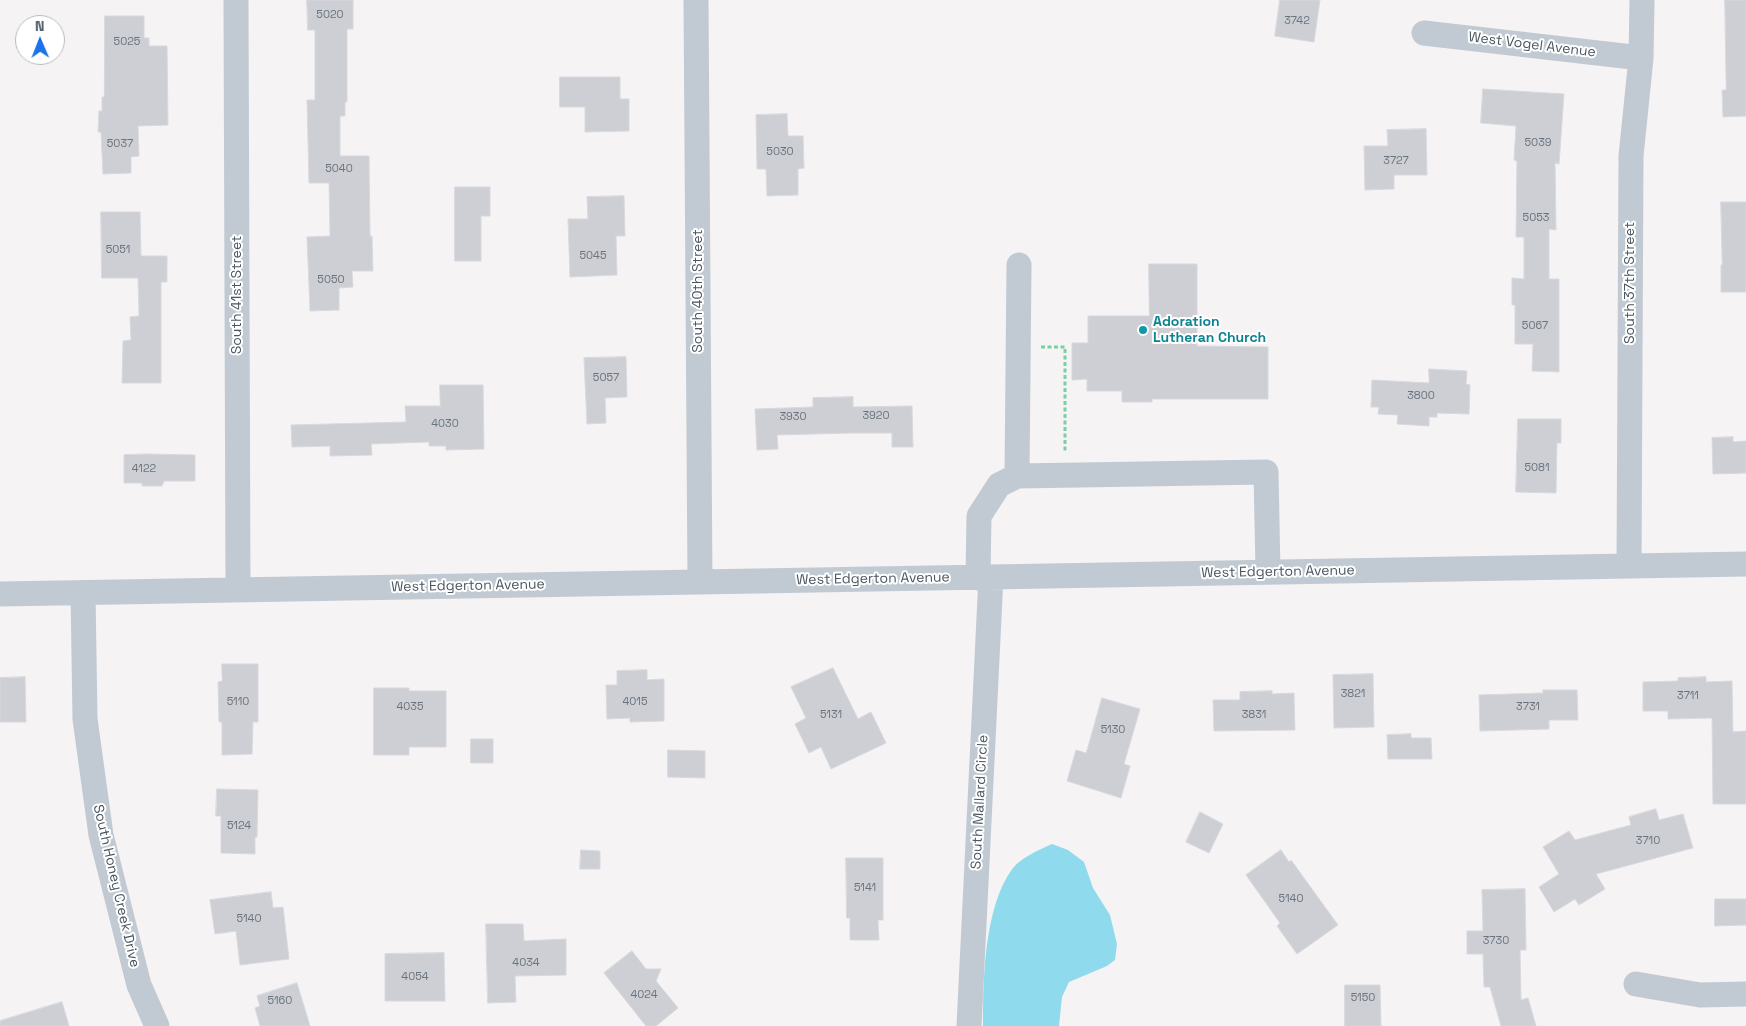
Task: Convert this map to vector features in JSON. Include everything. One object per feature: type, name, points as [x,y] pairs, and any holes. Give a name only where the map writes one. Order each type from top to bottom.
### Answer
[{"type":"street","name":"South 41st Street","points":[[236,0],[238,590]]},
{"type":"street","name":"South 40th Street","points":[[696,0],[700,582]]},
{"type":"street","name":"South 37th Street","points":[[1629,566],[1631,156],[1641,58],[1642,0]]},
{"type":"street","name":"West Vogel Avenue","points":[[1424,32],[1641,58]]},
{"type":"street","points":[[1019,265],[1017,476],[1266,472],[1268,572]]},
{"type":"street","name":"South Mallard Circle","points":[[969,1026],[985,577],[980,516],[999,485],[1017,476]]},
{"type":"street","name":"West Edgerton Avenue","points":[[0,594],[1746,564]]},
{"type":"street","name":"South Honey Creek Drive","points":[[83,593],[85,719],[101,835],[139,985],[157,1026]]},
{"type":"street","points":[[1636,984],[1700,995],[1746,994]]},
{"type":"path","points":[[1018,347],[1065,347],[1065,475]]},
{"type":"water","points":[[1052,844],[1068,850],[1084,862],[1093,888],[1110,915],[1117,944],[1115,960],[1107,966],[1069,982],[1062,997],[1059,1026],[983,1026],[987,944],[996,902],[1003,884],[1013,868],[1021,860]]},
{"type":"building","points":[[307,0],[353,0],[353,29],[347,29],[347,102],[345,102],[345,116],[340,116],[340,156],[369,156],[370,236],[372,236],[373,271],[352,271],[353,287],[339,288],[339,310],[310,311],[307,237],[330,236],[329,183],[309,183],[307,100],[315,100],[315,30],[308,30]]},
{"type":"building","points":[[1280,0],[1320,0],[1314,42],[1275,36]]},
{"type":"building","points":[[1725,0],[1746,0],[1746,116],[1723,117],[1722,90],[1726,90]]},
{"type":"building","points":[[105,16],[144,16],[144,38],[149,38],[149,46],[167,46],[168,125],[138,126],[139,156],[131,157],[131,173],[103,174],[101,132],[98,132],[99,111],[102,111],[102,97],[104,97]]},
{"type":"building","points":[[560,77],[620,77],[620,99],[629,99],[629,131],[585,132],[585,107],[560,107]]},
{"type":"building","points":[[1483,89],[1564,94],[1559,164],[1555,163],[1556,230],[1549,229],[1549,279],[1559,279],[1559,372],[1532,371],[1533,344],[1515,344],[1515,305],[1512,305],[1512,278],[1524,279],[1524,237],[1516,237],[1517,161],[1514,160],[1516,126],[1481,123]]},
{"type":"building","points":[[787,114],[788,136],[803,136],[804,168],[798,169],[798,195],[767,196],[766,169],[757,169],[756,115]]},
{"type":"building","points":[[1426,129],[1427,175],[1394,175],[1394,189],[1365,190],[1364,146],[1388,146],[1387,130]]},
{"type":"building","points":[[455,187],[490,187],[490,216],[481,216],[481,261],[455,261]]},
{"type":"building","points":[[624,196],[625,236],[616,236],[617,275],[570,277],[568,219],[588,219],[587,197]]},
{"type":"building","points":[[1721,202],[1746,202],[1746,292],[1721,292]]},
{"type":"building","points":[[101,212],[140,212],[141,256],[167,256],[167,282],[161,282],[161,383],[122,383],[123,341],[131,340],[130,317],[139,316],[138,278],[102,278]]},
{"type":"building","name":"Adoration Lutheran Church","points":[[1149,264],[1197,264],[1197,346],[1268,347],[1268,399],[1152,399],[1152,402],[1122,402],[1122,391],[1087,391],[1087,379],[1072,380],[1072,343],[1088,343],[1088,316],[1149,316]]},
{"type":"building","points":[[626,357],[627,397],[605,398],[606,423],[587,424],[584,358]]},
{"type":"building","points":[[1429,369],[1467,371],[1466,384],[1470,385],[1469,414],[1437,413],[1437,417],[1429,417],[1429,426],[1397,424],[1398,415],[1378,414],[1379,407],[1371,407],[1372,380],[1429,383]]},
{"type":"building","points":[[440,385],[483,385],[484,449],[446,450],[446,446],[429,446],[429,442],[371,444],[372,455],[330,456],[330,446],[292,447],[291,425],[406,422],[405,406],[440,406]]},
{"type":"building","points":[[853,397],[853,407],[912,406],[913,447],[892,447],[892,433],[851,433],[777,435],[778,449],[757,450],[755,409],[813,407],[813,398]]},
{"type":"building","points":[[1518,419],[1561,419],[1561,443],[1557,443],[1556,493],[1516,492]]},
{"type":"building","points":[[1733,437],[1733,442],[1746,441],[1746,473],[1713,474],[1712,438]]},
{"type":"building","points":[[124,455],[195,455],[195,481],[164,481],[162,486],[142,486],[142,483],[124,483]]},
{"type":"building","points":[[222,664],[258,664],[258,722],[253,722],[252,754],[222,755],[222,722],[219,722],[218,682],[222,681]]},
{"type":"building","points":[[833,668],[858,719],[871,712],[886,743],[831,769],[821,747],[809,753],[795,724],[806,718],[791,687]]},
{"type":"building","points":[[647,670],[647,680],[664,679],[664,721],[630,722],[630,718],[607,719],[606,685],[617,685],[617,671]]},
{"type":"building","points":[[1373,674],[1374,727],[1334,728],[1333,675]]},
{"type":"building","points":[[25,677],[26,722],[0,722],[0,678]]},
{"type":"building","points":[[1706,677],[1706,682],[1732,681],[1733,732],[1746,731],[1746,804],[1713,804],[1712,718],[1668,719],[1668,711],[1643,711],[1643,682],[1678,681],[1678,678]]},
{"type":"building","points":[[374,688],[409,688],[409,691],[446,691],[446,747],[409,747],[409,755],[374,755]]},
{"type":"building","points":[[1543,690],[1577,690],[1578,720],[1549,720],[1549,729],[1480,731],[1479,695],[1543,693]]},
{"type":"building","points":[[1272,691],[1272,694],[1294,693],[1295,730],[1214,731],[1213,700],[1240,700],[1240,692]]},
{"type":"building","points":[[1102,698],[1140,709],[1124,764],[1130,766],[1121,798],[1067,781],[1076,750],[1086,753]]},
{"type":"building","points":[[1411,734],[1411,738],[1431,738],[1432,759],[1388,759],[1387,735]]},
{"type":"building","points":[[471,739],[493,739],[493,763],[471,763]]},
{"type":"building","points":[[668,750],[705,751],[705,778],[668,777]]},
{"type":"building","points":[[217,789],[258,790],[255,854],[221,853],[221,816],[216,816]]},
{"type":"building","points":[[1656,809],[1659,820],[1683,814],[1693,848],[1596,874],[1605,889],[1579,905],[1575,899],[1554,912],[1539,887],[1559,874],[1543,847],[1569,831],[1575,840],[1631,825],[1629,817]]},
{"type":"building","points":[[1200,812],[1223,824],[1209,853],[1186,842]]},
{"type":"building","points":[[581,850],[600,851],[600,869],[580,869]]},
{"type":"building","points":[[1281,850],[1289,862],[1291,860],[1338,925],[1297,954],[1277,926],[1280,923],[1246,875]]},
{"type":"building","points":[[846,858],[883,858],[883,920],[878,920],[879,940],[850,940],[850,918],[847,918]]},
{"type":"building","points":[[1525,889],[1526,950],[1520,950],[1521,1000],[1528,998],[1536,1026],[1501,1026],[1490,987],[1484,987],[1483,954],[1467,954],[1467,931],[1483,931],[1482,890]]},
{"type":"building","points":[[271,892],[273,908],[283,907],[289,959],[240,965],[236,931],[215,934],[210,900]]},
{"type":"building","points":[[1715,899],[1746,899],[1746,925],[1715,926]]},
{"type":"building","points":[[486,924],[523,924],[524,941],[566,939],[566,975],[515,976],[516,1002],[488,1003]]},
{"type":"building","points":[[632,951],[646,969],[661,969],[656,981],[678,1008],[656,1026],[646,1026],[604,973]]},
{"type":"building","points":[[444,953],[445,1001],[385,1001],[385,954]]},
{"type":"building","points":[[297,983],[310,1026],[260,1026],[255,1008],[260,1006],[257,996]]},
{"type":"building","points":[[1345,985],[1380,985],[1381,1026],[1345,1026]]},
{"type":"building","points":[[62,1002],[69,1026],[0,1026],[0,1021]]},
{"type":"place","name":"Adoration Lutheran Church","points":[[1143,330]]}]
